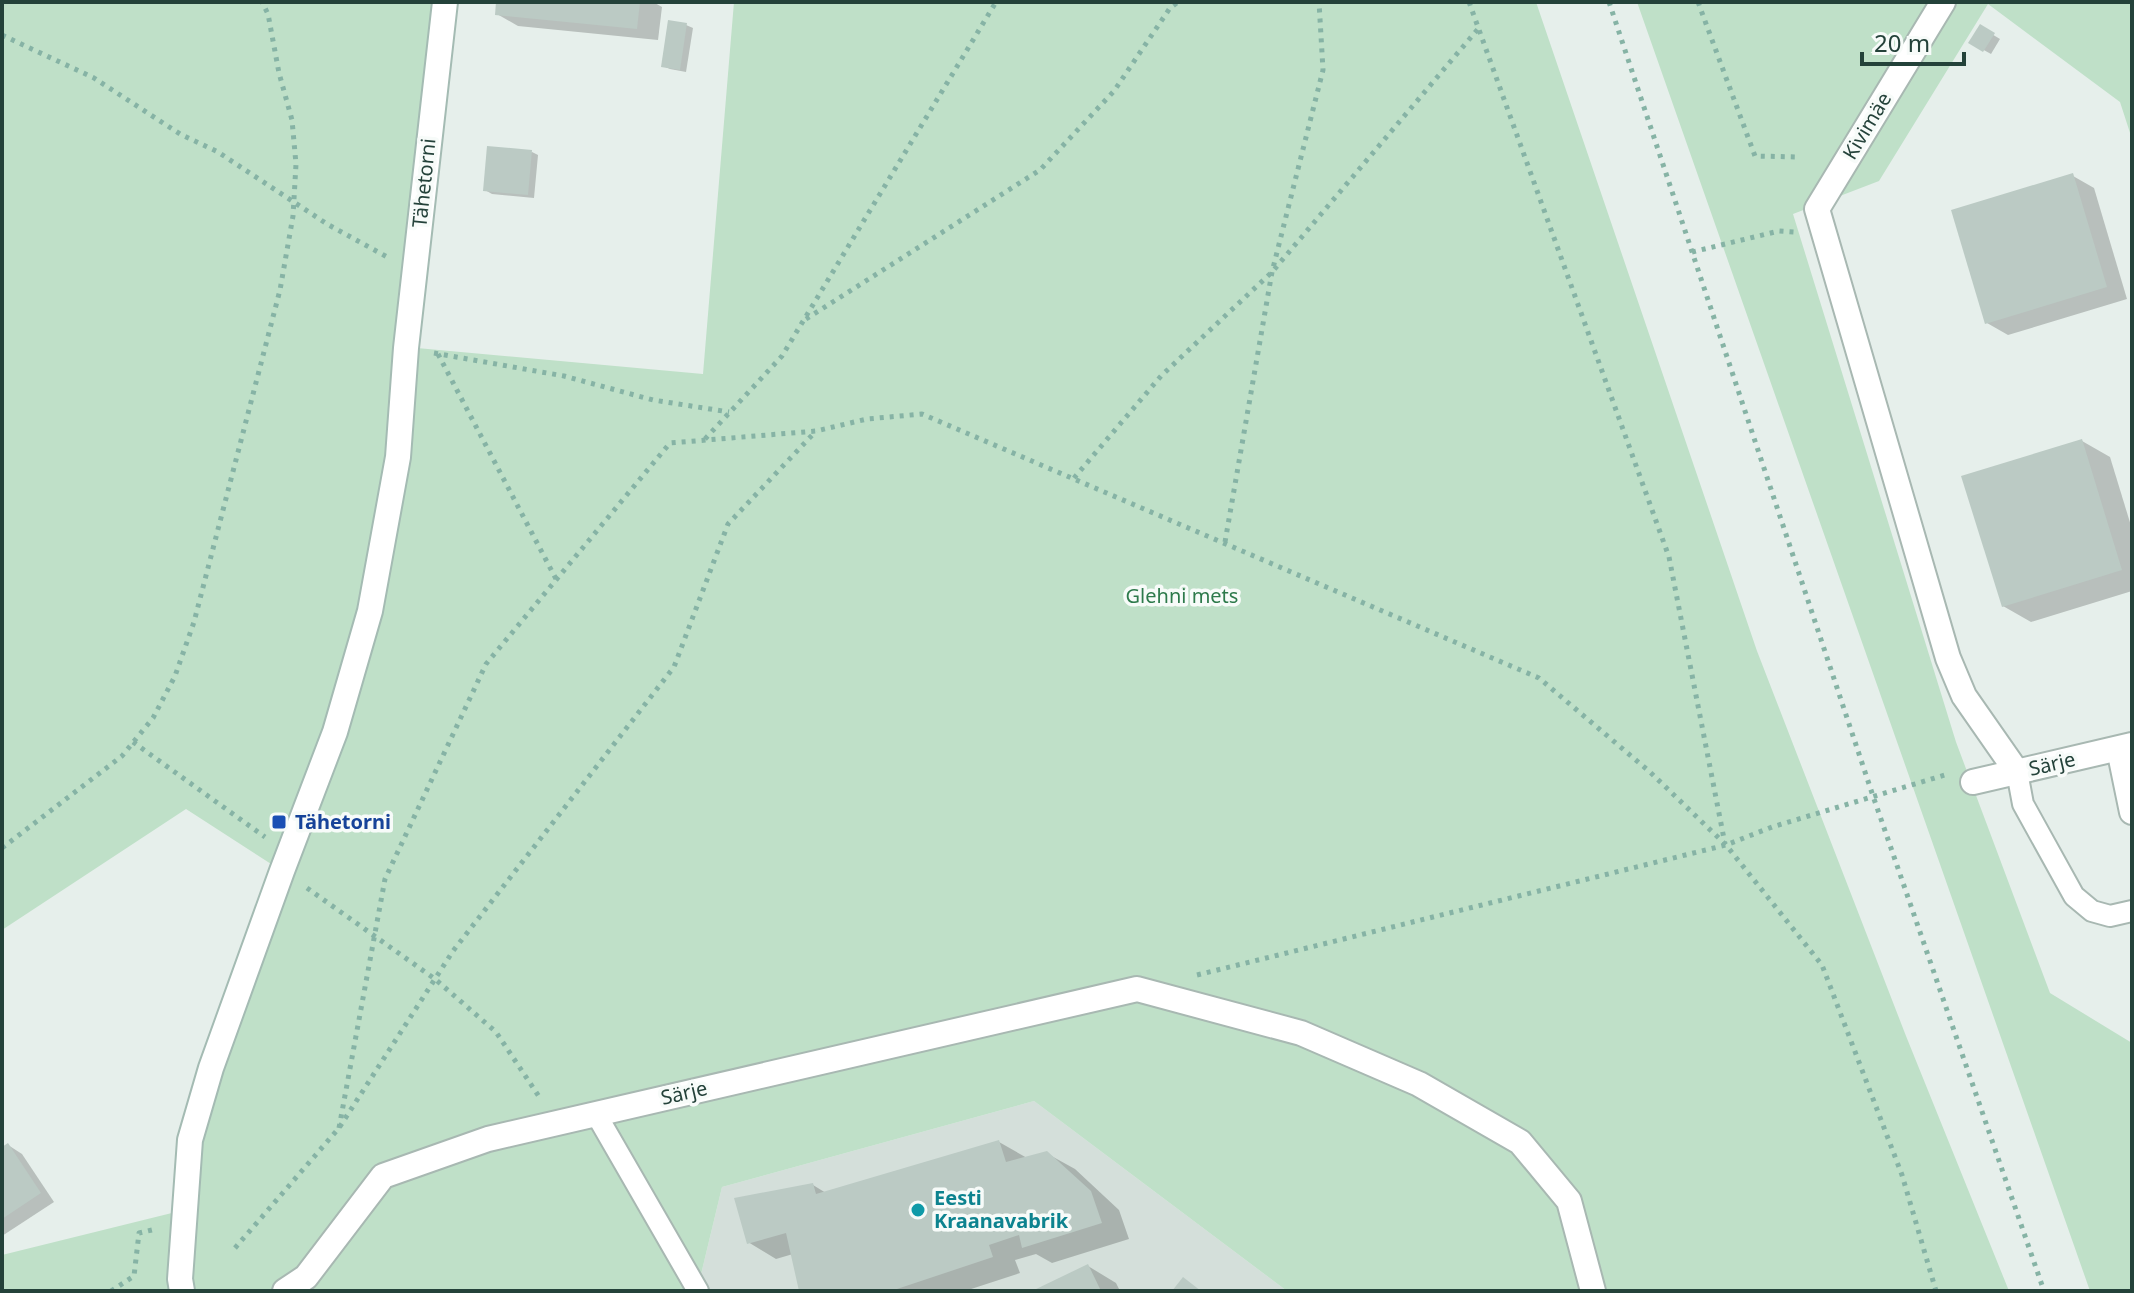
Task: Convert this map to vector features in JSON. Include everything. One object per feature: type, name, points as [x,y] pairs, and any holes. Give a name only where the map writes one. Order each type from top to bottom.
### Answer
[{"type":"street","name":"Tähetorni","points":[[182,1291],[180,1279],[190,1140],[211,1068],[335,732],[370,611],[398,457],[406,348],[445,2]]},
{"type":"street","name":"Kivimäe","points":[[1823,234],[1817,209],[1943,2]]},
{"type":"street","points":[[1823,234],[1948,658],[1964,696],[2017,772]]},
{"type":"street","points":[[2126,747],[2132,812]]},
{"type":"street","name":"Särje","points":[[1973,782],[2126,747]]},
{"type":"street","name":"Särje","points":[[285,1291],[306,1277],[383,1176],[488,1139],[1137,989],[1301,1033],[1419,1084],[1520,1142],[1569,1201],[1593,1291]]},
{"type":"lane","points":[[2017,772],[2023,804],[2074,896],[2092,911],[2110,916],[2132,911]]},
{"type":"lane","points":[[596,1114],[698,1291]]},
{"type":"path","points":[[2,848],[122,756],[153,718],[175,676],[194,622],[280,290],[294,203],[296,164],[292,120],[268,14],[262,2]]},
{"type":"path","points":[[704,440],[782,356],[996,2]]},
{"type":"path","points":[[804,321],[1040,170],[1114,91],[1170,8],[1178,2]]},
{"type":"path","points":[[1225,542],[1272,272],[1323,70],[1319,2]]},
{"type":"path","points":[[1469,2],[1669,557],[1726,845]]},
{"type":"path","points":[[1609,2],[1873,796],[2044,1291]]},
{"type":"path","points":[[1698,2],[1755,156],[1798,157]]},
{"type":"path","points":[[1074,478],[1161,376],[1272,272],[1479,29]]},
{"type":"path","points":[[2,35],[94,78],[180,134],[218,152],[327,224],[414,271]]},
{"type":"path","points":[[1692,252],[1779,231],[1823,234]]},
{"type":"path","points":[[406,348],[564,376],[653,400],[730,412]]},
{"type":"path","points":[[438,354],[556,579]]},
{"type":"path","points":[[339,1128],[385,879],[486,664],[670,443],[816,431],[867,419],[922,414],[1539,678],[1650,772],[1726,845],[1822,965],[1902,1175],[1936,1291]]},
{"type":"path","points":[[235,1248],[339,1128],[453,951],[674,667],[728,524],[816,431]]},
{"type":"path","points":[[133,742],[375,935],[435,979],[496,1032],[556,1123]]},
{"type":"path","points":[[1197,975],[1726,845],[1950,773],[1973,782]]},
{"type":"path","points":[[111,1291],[134,1276],[139,1233],[184,1222]]},
{"type":"shaded area","points":[[1034,1101],[1287,1291],[697,1291],[722,1187]]},
{"type":"green space","name":"Glehni mets","points":[[2,2],[445,2],[406,347],[703,374],[734,2],[1536,2],[1757,651],[1906,1036],[2009,1291],[1287,1291],[1034,1101],[722,1187],[697,1291],[2,1291],[2,1255],[184,1210],[190,1140],[282,871],[186,809],[2,930]]},
{"type":"green space","points":[[1637,2],[2132,2],[2132,139],[2120,102],[1988,4],[1879,181],[1793,214],[1956,742],[2050,993],[2132,1043],[2132,1291],[2090,1291]]},
{"type":"building","points":[[496,2],[640,2],[637,29],[495,15]]},
{"type":"building","points":[[668,20],[687,23],[680,70],[661,67]]},
{"type":"building","points":[[1980,24],[1995,33],[1983,52],[1968,43]]},
{"type":"building","points":[[487,146],[532,150],[528,195],[483,191]]},
{"type":"building","points":[[2073,173],[2107,287],[1985,324],[1951,210]]},
{"type":"building","points":[[2082,439],[2122,570],[2002,607],[1961,476]]},
{"type":"building","name":"Eesti Kraanavabrik","points":[[999,1140],[1006,1162],[1047,1151],[1091,1191],[1102,1223],[1022,1248],[1019,1235],[989,1245],[993,1257],[891,1291],[799,1291],[786,1233],[747,1244],[734,1198],[813,1183],[816,1194]]},
{"type":"building","points":[[8,1143],[41,1193],[2,1219],[2,1147]]},
{"type":"building","points":[[1088,1264],[1101,1291],[1032,1291]]},
{"type":"building","points":[[1183,1277],[1201,1291],[1172,1291]]},
{"type":"place","name":"Tähetorni","points":[[279,822]]},
{"type":"place","name":"Eesti Kraanavabrik","points":[[918,1210]]}]
